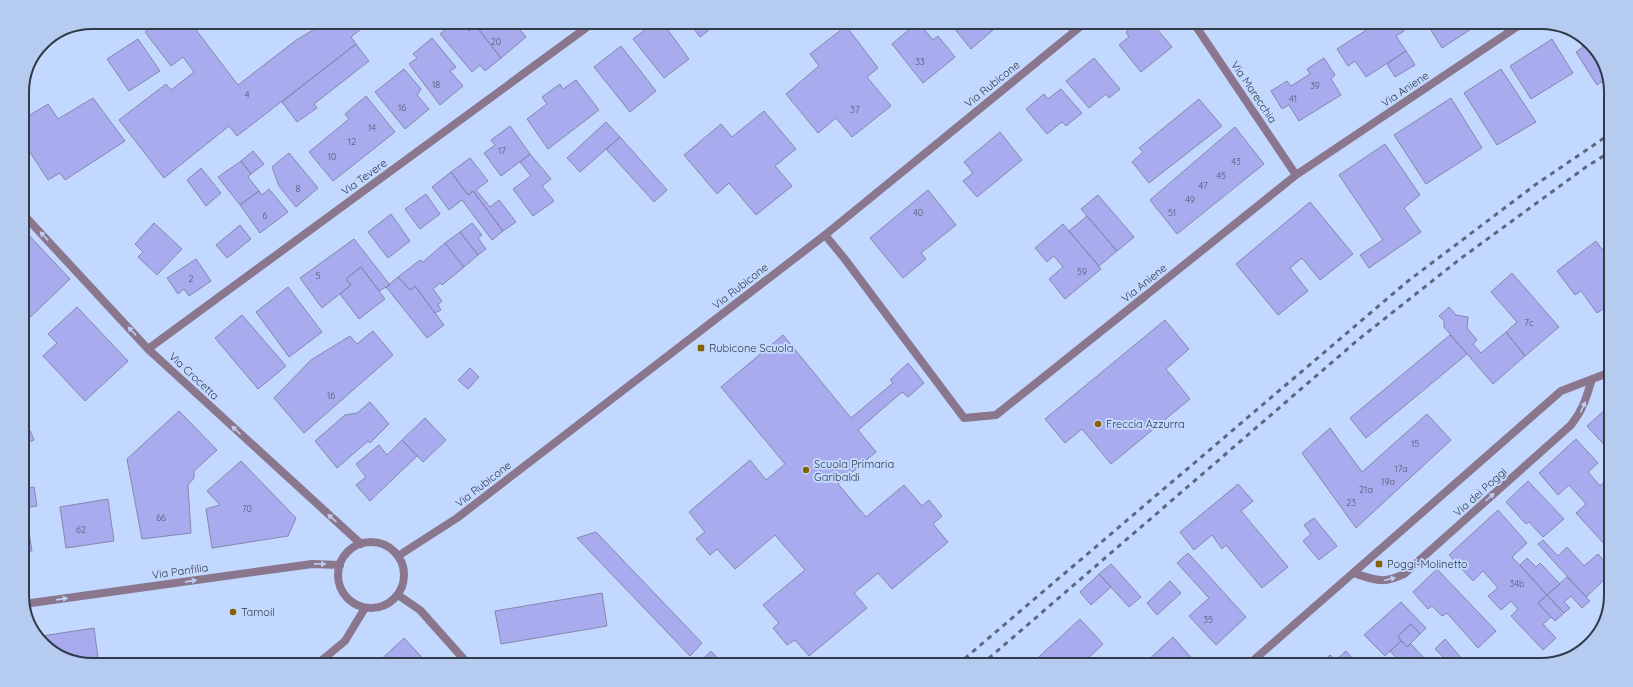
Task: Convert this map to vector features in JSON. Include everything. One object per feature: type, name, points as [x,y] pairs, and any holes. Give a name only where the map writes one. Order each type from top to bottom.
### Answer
[{"type":"street","name":"Via Tevere","points":[[148,349],[584,29]]},
{"type":"street","name":"Via Rubicone","points":[[398,556],[463,513],[825,235],[1077,29]]},
{"type":"street","name":"Via Marecchia","points":[[1198,29],[1296,175]]},
{"type":"street","name":"Via Aniene","points":[[825,235],[849,264],[964,418],[996,415],[1296,175],[1514,29]]},
{"type":"street","name":"Via Crocetta","points":[[29,220],[148,349],[361,544]]},
{"type":"street","name":"Via dei Poggi","points":[[1256,658],[1561,391],[1604,374]]},
{"type":"street","name":"Via dei Poggi","points":[[1353,573],[1382,581],[1404,574],[1572,425],[1581,413],[1586,402],[1592,379]]},
{"type":"street","points":[[371,542],[382,544],[391,549],[398,556],[403,565],[404,576],[398,595],[391,602],[383,606],[365,608],[355,604],[346,596],[341,587],[339,576],[340,564],[352,549],[361,544],[371,542]]},
{"type":"street","name":"Via Panfilia","points":[[30,603],[312,564],[340,564]]},
{"type":"street","points":[[398,595],[420,610],[463,658]]},
{"type":"street","points":[[324,658],[344,641],[365,608]]},
{"type":"building","points":[[149,29],[195,29],[238,85],[295,41],[315,29],[361,29],[351,37],[356,44],[237,136],[229,126],[164,178],[119,120],[166,84],[171,90],[194,72],[183,57],[171,66],[145,32]]},
{"type":"building","points":[[446,29],[467,29],[469,31],[472,29],[478,29],[501,58],[485,71],[480,65],[472,72],[440,34]]},
{"type":"building","points":[[478,29],[520,29],[526,37],[501,58]]},
{"type":"building","points":[[646,29],[667,29],[689,59],[664,78],[633,39]]},
{"type":"building","points":[[694,29],[710,29],[700,37]]},
{"type":"building","points":[[842,29],[848,29],[878,68],[867,77],[891,106],[852,137],[836,118],[818,133],[786,94],[819,66],[810,54]]},
{"type":"building","points":[[910,29],[924,29],[933,40],[938,36],[955,57],[923,83],[892,44]]},
{"type":"building","points":[[955,29],[994,29],[971,49]]},
{"type":"building","points":[[1130,29],[1157,29],[1172,47],[1141,72],[1119,45],[1129,37],[1126,32]]},
{"type":"building","points":[[1368,29],[1403,29],[1404,31],[1396,36],[1406,51],[1366,77],[1355,61],[1348,66],[1337,49]]},
{"type":"building","points":[[1430,29],[1471,29],[1442,48]]},
{"type":"building","points":[[432,38],[456,67],[450,71],[463,86],[440,105],[409,64],[417,58],[413,54]]},
{"type":"building","points":[[138,39],[160,71],[129,91],[107,59]]},
{"type":"building","points":[[1552,39],[1573,73],[1531,99],[1510,66]]},
{"type":"building","points":[[1581,43],[1586,47],[1596,60],[1601,72],[1603,81],[1597,85],[1576,52],[1583,47]]},
{"type":"building","points":[[356,44],[369,61],[314,104],[317,108],[297,122],[282,102]]},
{"type":"building","points":[[621,46],[656,91],[630,112],[594,67]]},
{"type":"building","points":[[1406,51],[1415,65],[1395,77],[1387,64]]},
{"type":"building","points":[[1094,58],[1120,89],[1109,98],[1106,94],[1089,108],[1066,81]]},
{"type":"building","points":[[1324,58],[1335,75],[1331,79],[1341,95],[1299,121],[1289,105],[1282,109],[1271,91],[1287,81],[1291,86],[1310,74],[1307,69]]},
{"type":"building","points":[[404,69],[421,89],[417,95],[429,109],[405,129],[375,92]]},
{"type":"building","points":[[1501,69],[1536,122],[1497,145],[1464,93]]},
{"type":"building","points":[[576,80],[599,110],[548,149],[527,119],[547,104],[542,97],[560,84],[563,89]]},
{"type":"building","points":[[1061,89],[1082,113],[1066,126],[1062,122],[1047,134],[1026,109],[1044,94],[1048,99]]},
{"type":"building","points":[[366,96],[395,132],[333,181],[309,152],[349,119],[345,114]]},
{"type":"building","points":[[93,98],[125,141],[65,180],[60,173],[48,180],[29,151],[29,116],[48,104],[58,119]]},
{"type":"building","points":[[1451,98],[1482,148],[1426,184],[1394,135]]},
{"type":"building","points":[[1199,99],[1222,126],[1149,183],[1132,162],[1143,152],[1139,148]]},
{"type":"building","points":[[764,111],[796,149],[775,166],[792,186],[756,215],[729,183],[717,194],[684,155],[721,124],[732,137]]},
{"type":"building","points":[[606,122],[620,137],[580,172],[567,158]]},
{"type":"building","points":[[510,126],[530,154],[501,176],[484,153],[495,145],[491,140]]},
{"type":"building","points":[[1235,127],[1264,164],[1177,234],[1150,200]]},
{"type":"building","points":[[1000,132],[1022,160],[977,197],[963,181],[973,173],[964,162]]},
{"type":"building","points":[[620,137],[667,190],[654,202],[606,149]]},
{"type":"building","points":[[1385,144],[1420,195],[1404,208],[1421,232],[1369,268],[1360,255],[1383,240],[1339,175]]},
{"type":"building","points":[[253,151],[264,164],[251,174],[241,161]]},
{"type":"building","points":[[289,153],[318,188],[296,207],[279,186],[272,167]]},
{"type":"building","points":[[530,154],[551,179],[542,186],[554,201],[533,216],[513,189],[531,176],[520,162]]},
{"type":"building","points":[[470,158],[488,181],[476,190],[490,207],[499,200],[516,222],[503,231],[473,191],[468,195],[451,172]]},
{"type":"building","points":[[241,161],[251,174],[248,177],[259,191],[240,205],[218,177]]},
{"type":"building","points":[[201,168],[221,193],[206,206],[187,180]]},
{"type":"building","points":[[451,172],[468,195],[473,191],[503,231],[492,240],[462,200],[449,210],[432,187]]},
{"type":"building","points":[[269,189],[288,212],[260,233],[240,205],[259,191],[262,195]]},
{"type":"building","points":[[928,190],[956,225],[921,253],[926,259],[903,278],[870,238]]},
{"type":"building","points":[[426,194],[440,214],[420,229],[405,209]]},
{"type":"building","points":[[1098,195],[1134,237],[1117,251],[1081,209]]},
{"type":"building","points":[[1310,202],[1353,254],[1320,280],[1302,258],[1290,268],[1308,291],[1278,315],[1236,264]]},
{"type":"building","points":[[391,214],[410,241],[388,258],[368,232]]},
{"type":"building","points":[[1087,216],[1117,251],[1099,266],[1069,231]]},
{"type":"building","points":[[154,223],[182,249],[157,275],[138,257],[143,252],[135,244]]},
{"type":"building","points":[[472,223],[482,235],[478,238],[486,249],[478,255],[460,232]]},
{"type":"building","points":[[1063,224],[1101,269],[1065,299],[1049,279],[1063,267],[1054,256],[1047,262],[1035,248]]},
{"type":"building","points":[[240,225],[251,239],[227,258],[216,245]]},
{"type":"building","points":[[460,232],[478,255],[464,267],[445,243]]},
{"type":"building","points":[[29,235],[70,279],[29,318]]},
{"type":"building","points":[[354,239],[390,285],[379,291],[361,267],[346,279],[351,285],[322,308],[300,278]]},
{"type":"building","points":[[1596,241],[1604,252],[1604,308],[1597,313],[1581,291],[1575,295],[1557,271]]},
{"type":"building","points":[[445,243],[464,267],[442,285],[440,283],[433,289],[442,301],[438,305],[441,310],[435,313],[415,286],[410,290],[398,277],[420,260],[423,262]]},
{"type":"building","points":[[196,259],[211,281],[189,296],[184,289],[178,294],[167,278]]},
{"type":"building","points":[[361,267],[385,299],[359,319],[340,294],[351,285],[346,279]]},
{"type":"building","points":[[1512,273],[1559,327],[1525,356],[1506,332],[1517,322],[1491,292]]},
{"type":"building","points":[[398,277],[410,290],[415,286],[444,325],[427,338],[386,287]]},
{"type":"building","points":[[288,287],[322,332],[289,357],[256,312]]},
{"type":"building","points":[[77,307],[128,361],[85,401],[43,356],[57,343],[48,334]]},
{"type":"building","points":[[1449,307],[1456,315],[1468,317],[1467,328],[1477,340],[1473,344],[1481,353],[1506,332],[1525,356],[1493,384],[1444,327],[1444,321],[1439,316]]},
{"type":"building","points":[[242,315],[286,366],[258,389],[215,338]]},
{"type":"building","points":[[1165,320],[1189,349],[1166,369],[1190,399],[1111,464],[1082,429],[1065,443],[1045,419]]},
{"type":"building","points":[[373,331],[393,355],[304,433],[274,398],[311,360],[350,336],[357,344]]},
{"type":"building","points":[[783,335],[851,418],[893,383],[890,380],[908,363],[924,383],[908,397],[902,392],[858,430],[876,452],[838,484],[866,517],[904,485],[922,506],[929,500],[942,516],[933,524],[948,542],[892,589],[878,573],[854,593],[867,608],[809,656],[795,640],[787,645],[773,628],[779,623],[763,605],[805,570],[775,535],[735,569],[717,549],[710,555],[696,539],[705,532],[689,512],[750,460],[766,480],[785,464],[721,387]]},
{"type":"building","points":[[1450,335],[1467,354],[1366,438],[1350,418]]},
{"type":"building","points":[[470,368],[479,377],[468,389],[458,380]]},
{"type":"building","points":[[370,402],[389,424],[370,443],[368,441],[337,468],[315,441],[345,415],[357,413]]},
{"type":"building","points":[[179,411],[217,450],[194,471],[194,478],[188,485],[191,533],[142,539],[127,459]]},
{"type":"building","points":[[1604,411],[1604,445],[1587,426]]},
{"type":"building","points":[[1427,414],[1451,440],[1356,528],[1302,453],[1330,428],[1362,472]]},
{"type":"building","points":[[425,418],[446,440],[423,462],[402,440]]},
{"type":"building","points":[[29,428],[34,440],[29,442]]},
{"type":"building","points":[[1576,439],[1598,463],[1588,472],[1600,486],[1604,483],[1604,544],[1576,513],[1586,504],[1569,485],[1558,495],[1539,473]]},
{"type":"building","points":[[402,440],[417,456],[370,501],[356,485],[366,477],[356,464],[379,445],[387,455]]},
{"type":"building","points":[[241,461],[296,518],[288,536],[212,548],[206,509],[220,505],[207,491]]},
{"type":"building","points":[[1528,481],[1564,519],[1543,537],[1529,522],[1526,524],[1506,502]]},
{"type":"building","points":[[1238,484],[1253,501],[1241,511],[1288,567],[1262,588],[1226,545],[1222,549],[1212,535],[1194,550],[1180,532]]},
{"type":"building","points":[[34,487],[37,506],[29,507],[29,488]]},
{"type":"building","points":[[108,499],[114,541],[66,548],[60,507]]},
{"type":"building","points":[[1498,510],[1527,543],[1512,557],[1547,595],[1538,603],[1551,617],[1543,624],[1556,638],[1543,650],[1511,616],[1518,609],[1511,601],[1501,610],[1488,596],[1498,588],[1483,571],[1473,581],[1449,555]]},
{"type":"building","points":[[1314,518],[1337,546],[1319,560],[1303,541],[1311,534],[1304,525]]},
{"type":"building","points":[[596,532],[702,643],[690,656],[577,538]]},
{"type":"building","points":[[29,533],[32,551],[29,551]]},
{"type":"building","points":[[1543,540],[1558,556],[1567,547],[1584,566],[1598,554],[1604,561],[1604,580],[1586,597],[1538,544]]},
{"type":"building","points":[[1188,553],[1246,617],[1216,645],[1189,616],[1209,598],[1177,563]]},
{"type":"building","points":[[1527,558],[1536,567],[1540,563],[1560,584],[1547,595],[1520,565]]},
{"type":"building","points":[[1111,564],[1141,597],[1129,607],[1099,574]]},
{"type":"building","points":[[1437,569],[1496,631],[1478,648],[1447,613],[1442,616],[1432,606],[1428,609],[1413,592]]},
{"type":"building","points":[[1099,574],[1111,587],[1091,605],[1080,592]]},
{"type":"building","points":[[1567,577],[1590,601],[1582,608],[1571,596],[1564,602],[1570,608],[1564,613],[1547,595]]},
{"type":"building","points":[[1170,581],[1181,593],[1157,615],[1147,603]]},
{"type":"building","points":[[602,593],[607,626],[501,644],[495,611]]},
{"type":"building","points":[[1547,595],[1564,613],[1555,621],[1538,603]]},
{"type":"building","points":[[1401,602],[1426,628],[1420,634],[1411,624],[1398,636],[1401,641],[1385,656],[1364,635]]},
{"type":"building","points":[[1080,619],[1103,644],[1088,658],[1038,658]]},
{"type":"building","points":[[1411,624],[1420,634],[1407,647],[1398,636]]},
{"type":"building","points":[[94,628],[98,658],[80,657],[60,650],[44,636]]},
{"type":"building","points":[[1173,637],[1191,658],[1150,658]]},
{"type":"building","points":[[404,638],[423,658],[383,658]]},
{"type":"building","points":[[1445,639],[1461,658],[1444,658],[1435,649]]},
{"type":"building","points":[[1401,641],[1407,647],[1411,644],[1424,658],[1396,658],[1390,651]]},
{"type":"building","points":[[711,651],[718,658],[704,658]]},
{"type":"building","points":[[1346,651],[1352,658],[1338,658]]},
{"type":"building","points":[[1330,655],[1334,658],[1327,658]]},
{"type":"railway","points":[[965,658],[1408,281],[1535,185],[1604,138]]},
{"type":"railway","points":[[989,658],[1359,339],[1460,259],[1586,167],[1604,156]]},
{"type":"place","name":"Rubicone Scuola","points":[[701,348]]},
{"type":"place","name":"Freccia Azzurra","points":[[1098,424]]},
{"type":"place","name":"Scuola Primaria Garibaldi","points":[[806,470]]},
{"type":"place","name":"Poggi-Molinetto","points":[[1379,564]]},
{"type":"place","name":"Tamoil","points":[[233,612]]}]
